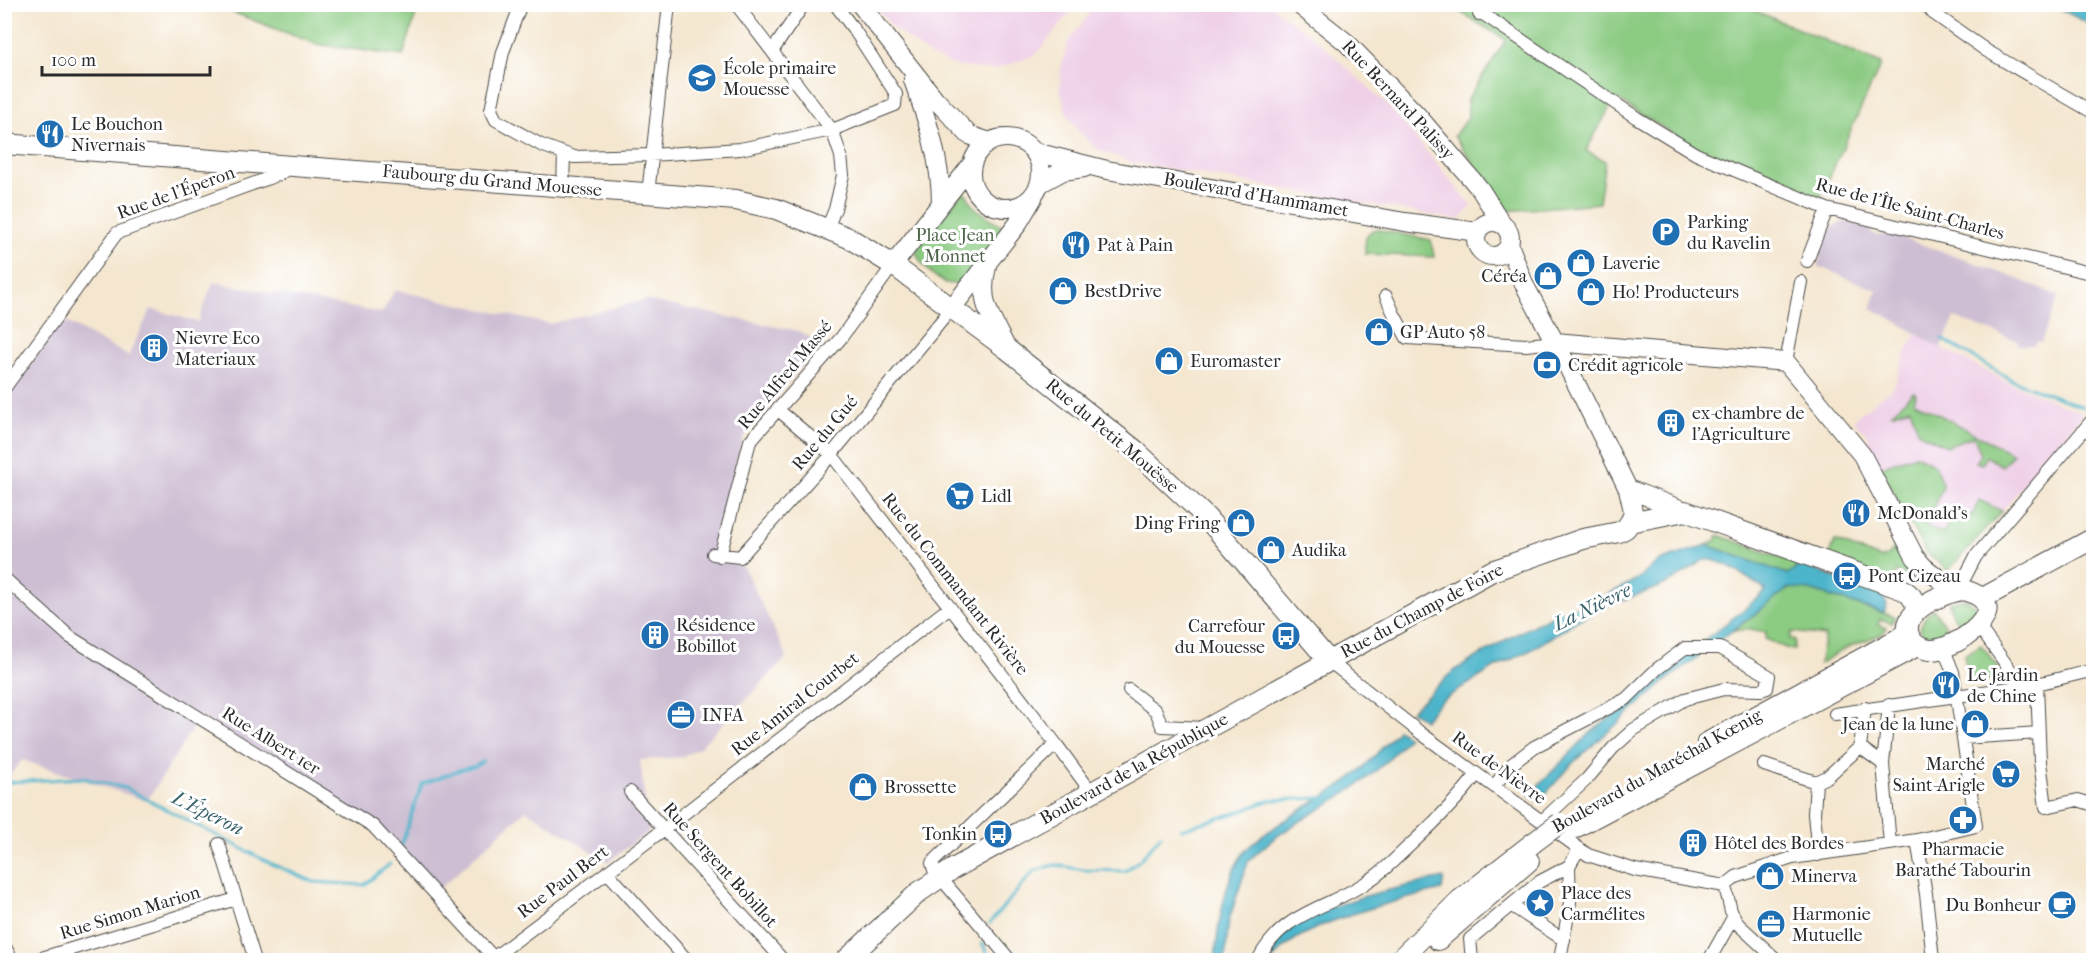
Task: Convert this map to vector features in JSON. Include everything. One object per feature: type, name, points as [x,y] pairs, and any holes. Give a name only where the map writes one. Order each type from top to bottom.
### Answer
[{"type":"main road","points":[[860,4],[935,99],[969,135],[990,142]]},
{"type":"main road","name":"Rue Bernard Palissy","points":[[1298,4],[1347,43],[1417,115],[1467,177],[1485,210],[1486,230],[1508,230],[1503,250]]},
{"type":"main road","points":[[909,67],[936,153],[941,181],[941,202]]},
{"type":"main road","points":[[935,99],[973,162],[971,175],[973,186],[987,203],[997,208],[1019,207],[1029,201],[1039,188]]},
{"type":"main road","points":[[893,265],[973,162],[977,153],[990,142],[1010,138],[1028,145],[1040,162],[1042,172],[1039,188],[1017,225],[952,308]]},
{"type":"main road","name":"Faubourg du Grand Mouesse","points":[[4,144],[258,172],[284,165],[736,200],[776,209],[849,238],[893,265],[952,308]]},
{"type":"main road","name":"Boulevard d'Hammamet","points":[[1035,152],[1107,170],[1405,222],[1486,230],[1486,254],[1503,250]]},
{"type":"main road","name":"Boulevard d'Hammamet","points":[[1039,188],[1065,171],[1079,168],[1107,170]]},
{"type":"main road","points":[[1503,250],[1555,342],[1628,489],[1633,511],[1630,522]]},
{"type":"main road","points":[[987,264],[983,282],[984,303],[1007,349]]},
{"type":"main road","name":"Rue du Petit Mouësse","points":[[952,308],[1135,450],[1206,517],[1329,661]]},
{"type":"main road","points":[[1555,342],[1786,362],[1862,455],[1915,556],[1924,567],[1959,590],[1983,611]]},
{"type":"main road","points":[[1568,367],[1588,345]]},
{"type":"main road","points":[[1628,489],[1904,590],[1919,609]]},
{"type":"main road","name":"Rue du Champ de Foire","points":[[1329,661],[1492,571],[1582,539],[1619,532],[1630,522],[1685,510]]},
{"type":"main road","points":[[1959,590],[1936,598],[1912,616],[1908,624],[1912,640],[1929,650],[1941,649],[1983,611],[2094,538]]},
{"type":"main road","points":[[1983,611],[2094,551]]},
{"type":"main road","name":"Boulevard du Maréchal Kœnig","points":[[1416,960],[1537,847],[1556,825],[1912,640]]},
{"type":"main road","name":"Boulevard de la République","points":[[846,960],[919,892],[940,877],[1329,661]]},
{"type":"main road","name":"Boulevard du Maréchal Kœnig","points":[[1399,960],[1460,900],[1537,847]]},
{"type":"main road","name":"Boulevard de la République","points":[[855,960],[872,938]]},
{"type":"street","points":[[520,4],[503,52],[491,110],[496,120],[564,154],[563,187]]},
{"type":"street","points":[[648,194],[669,4]]},
{"type":"street","points":[[736,4],[832,130],[841,156],[843,175],[835,209],[827,229]]},
{"type":"street","points":[[773,50],[804,4]]},
{"type":"street","name":"Faubourg du Grand Mouesse","points":[[564,154],[574,157],[651,155],[740,148],[832,130],[895,105],[896,94],[835,4]]},
{"type":"street","points":[[1926,4],[1933,12],[1987,51],[2094,113]]},
{"type":"street","name":"Rue de l'Île Saint-Charles","points":[[1479,14],[1483,14],[1637,118],[1696,154],[1827,209],[2094,274]]},
{"type":"street","name":"Rue de l'Éperon","points":[[4,389],[117,233],[258,172]]},
{"type":"street","points":[[1807,261],[1827,209]]},
{"type":"street","name":"Rue Alfred Massé","points":[[716,555],[750,441],[841,338],[893,265]]},
{"type":"street","points":[[1786,362],[1801,282]]},
{"type":"street","points":[[1386,296],[1407,338],[1526,345],[1555,342]]},
{"type":"street","name":"Rue du Gué","points":[[716,555],[740,557],[831,454],[952,308]]},
{"type":"street","name":"Rue du Commandant Rivière","points":[[777,409],[831,454],[1092,793]]},
{"type":"street","points":[[1959,590],[1976,556],[2094,418]]},
{"type":"street","name":"Rue Albert 1er","points":[[4,578],[70,637],[373,826],[491,960]]},
{"type":"street","name":"Rue Amiral Courbet","points":[[663,830],[950,607]]},
{"type":"street","points":[[1983,611],[2022,686]]},
{"type":"street","points":[[1494,786],[1512,764],[1534,747],[1626,699],[1657,669],[1685,648],[1720,648],[1770,676],[1767,688],[1761,690],[1724,689],[1685,699],[1632,730],[1613,748],[1587,779],[1556,825]]},
{"type":"street","points":[[1777,960],[1738,924],[1734,916],[1725,886],[1736,877],[1792,858],[1917,840],[1976,826],[1953,672],[1941,649]]},
{"type":"street","name":"Rue de Nièvre","points":[[1329,661],[1477,774],[1556,825],[1588,855],[1622,867],[1725,886]]},
{"type":"street","points":[[1835,714],[2037,684],[2094,670]]},
{"type":"street","points":[[2037,684],[2040,762],[2046,807],[2078,800],[2094,805]]},
{"type":"street","points":[[1129,690],[1156,711],[1162,726],[1209,728]]},
{"type":"street","points":[[1889,705],[1882,764],[1890,844]]},
{"type":"street","points":[[1764,765],[1816,782],[1827,777],[1860,747],[1865,708]]},
{"type":"street","points":[[1963,738],[2039,733]]},
{"type":"street","points":[[1010,960],[932,866],[934,859],[1056,744]]},
{"type":"street","points":[[1860,747],[1882,764]]},
{"type":"street","points":[[1258,960],[1265,947],[1283,926],[1349,894],[1390,865],[1460,796],[1477,774]]},
{"type":"street","points":[[1816,782],[1814,814],[1818,855]]},
{"type":"street","name":"Rue Sergent Bobillot","points":[[630,792],[783,960]]},
{"type":"street","name":"Rue Paul Bert","points":[[491,960],[663,830]]},
{"type":"street","points":[[1917,840],[1933,960]]},
{"type":"street","points":[[219,844],[255,960]]},
{"type":"street","points":[[1472,960],[1470,939],[1539,882],[1569,866],[1579,849]]},
{"type":"street","points":[[1560,960],[1570,902],[1569,866]]},
{"type":"street","points":[[607,872],[687,960]]},
{"type":"street","name":"Rue Simon Marion","points":[[35,960],[237,899]]},
{"type":"street","points":[[1512,906],[1564,940]]},
{"type":"street","points":[[1709,960],[1734,916]]},
{"type":"street","points":[[4,945],[12,960]]},
{"type":"shaded area","points":[[874,5],[1076,5],[1036,55],[994,70],[959,67],[931,56],[893,28]]},
{"type":"shaded area","points":[[1096,5],[1270,5],[1319,42],[1391,109],[1472,206],[1460,220],[1131,162],[1098,150],[1079,132],[1068,116],[1060,90],[1061,65],[1069,40]]},
{"type":"shaded area","points":[[1845,221],[1870,228],[1871,233],[1876,235],[1881,236],[1886,233],[1956,256],[2059,296],[2041,342],[2036,341],[2034,345],[2017,345],[2018,341],[1955,318],[1940,348],[1889,317],[1871,309],[1877,290],[1817,266],[1830,228]]},
{"type":"shaded area","points":[[213,282],[382,313],[395,290],[549,324],[645,300],[799,331],[820,344],[743,438],[714,548],[744,567],[787,657],[699,748],[682,757],[640,760],[649,831],[608,862],[526,810],[438,890],[388,834],[200,716],[147,801],[22,760],[5,781],[5,400],[61,319],[128,356],[151,309],[198,322]]},
{"type":"shaded area","points":[[1916,334],[2009,383],[2083,413],[2002,511],[1948,571],[1925,551],[1880,467],[1867,439],[1869,437],[1853,420],[1894,386],[1906,352]]},
{"type":"green space","points":[[419,4],[403,56],[316,44],[213,5]]},
{"type":"green space","points":[[1449,5],[1742,5],[1881,64],[1819,200],[1694,147],[1615,98],[1586,151],[1605,161],[1599,203],[1507,211],[1454,136],[1468,117],[1467,100],[1506,40]]},
{"type":"green space","name":"Place Jean Monnet","points":[[962,192],[967,195],[974,207],[1004,228],[961,282],[948,283],[937,278],[928,270],[916,251]]},
{"type":"green space","points":[[1375,229],[1431,240],[1434,257],[1365,254],[1367,236]]},
{"type":"green space","points":[[1913,392],[1916,393],[1913,401],[2013,454],[2002,466],[1986,456],[1982,464],[1976,462],[1981,455],[1974,436],[1946,446],[1919,433],[1910,408],[1891,414]]},
{"type":"green space","points":[[1916,455],[1935,465],[1943,487],[1925,525],[1943,534],[1952,513],[1961,510],[1972,516],[1979,500],[2002,511],[1948,571],[1925,551],[1880,467]]},
{"type":"green space","points":[[1899,534],[1927,581],[1918,581],[1897,572],[1891,582],[1828,560],[1835,541],[1880,558],[1888,556]]},
{"type":"green space","points":[[1718,535],[1798,564],[1794,571],[1787,574],[1707,545],[1716,541]]},
{"type":"green space","points":[[1795,587],[1895,617],[1892,623],[1880,619],[1878,624],[1887,628],[1882,634],[1848,647],[1819,664],[1825,636],[1792,632],[1790,639],[1795,640],[1794,650],[1765,639],[1766,632],[1750,629],[1734,631],[1782,592]]},
{"type":"green space","points":[[1964,599],[1975,605],[1975,613],[1963,629],[1951,612],[1949,602]]},
{"type":"green space","points":[[1933,609],[1946,626],[1946,636],[1933,640],[1924,637],[1920,628],[1925,617]]},
{"type":"green space","points":[[1981,645],[2007,678],[1970,682],[1964,655]]},
{"type":"water","points":[[2052,5],[2093,5],[2093,26]]},
{"type":"water","name":"La Nièvre","points":[[1707,545],[1787,574],[1794,571],[1798,564],[1882,595],[1887,605],[1884,613],[1810,590],[1789,588],[1667,680],[1575,761],[1538,802],[1529,795],[1590,733],[1652,680],[1766,590],[1727,565],[1704,560],[1674,580],[1609,605],[1578,620],[1529,651],[1494,668],[1441,701],[1424,720],[1411,711],[1452,672],[1507,639],[1557,613],[1592,602],[1617,590],[1642,576],[1657,562]]},
{"type":"water","points":[[1398,730],[1408,737],[1376,771],[1354,788],[1272,840],[1248,862],[1229,920],[1225,960],[1215,960],[1226,891],[1230,878],[1244,852],[1274,827],[1355,775]]},
{"type":"water","points":[[1444,878],[1442,890],[1376,907],[1325,924],[1285,947],[1273,960],[1263,960],[1283,935],[1298,923],[1317,914],[1359,898]]},
{"type":"waterway","points":[[1942,339],[2012,380],[2083,407]]},
{"type":"waterway","name":"L'Éperon","points":[[401,846],[422,784],[476,766],[483,761]]},
{"type":"waterway","name":"L'Éperon","points":[[4,787],[9,782],[83,778],[125,788],[272,864],[314,882],[364,885],[390,864]]},
{"type":"waterway","points":[[1181,829],[1239,812],[1270,800],[1321,798]]},
{"type":"waterway","points":[[990,923],[1034,871],[1055,865],[1084,870],[1125,871],[1141,859],[1161,835]]},
{"type":"waterway","points":[[982,943],[991,960]]},
{"type":"place","name":"École primaire Mouesse","points":[[702,78]]},
{"type":"place","name":"Le Bouchon Nivernais","points":[[50,134]]},
{"type":"place","name":"Parking du Ravelin","points":[[1666,232]]},
{"type":"place","name":"Pat à Pain","points":[[1076,245]]},
{"type":"place","name":"Laverie","points":[[1581,263]]},
{"type":"place","name":"Céréa","points":[[1548,276]]},
{"type":"place","name":"BestDrive","points":[[1063,291]]},
{"type":"place","name":"Ho! Producteurs","points":[[1591,292]]},
{"type":"place","name":"GP Auto 58","points":[[1379,332]]},
{"type":"place","name":"Nievre Eco Materiaux","points":[[154,348]]},
{"type":"place","name":"Euromaster","points":[[1169,361]]},
{"type":"place","name":"Crédit agricole","points":[[1547,365]]},
{"type":"place","name":"ex-chambre de l'Agriculture","points":[[1671,423]]},
{"type":"place","name":"Lidl","points":[[960,496]]},
{"type":"place","name":"McDonald's","points":[[1856,513]]},
{"type":"place","name":"Ding Fring","points":[[1241,523]]},
{"type":"place","name":"Audika","points":[[1271,550]]},
{"type":"place","name":"Pont Cizeau","points":[[1847,576]]},
{"type":"place","name":"Résidence Bobillot","points":[[655,635]]},
{"type":"place","name":"Carrefour du Mouesse","points":[[1286,636]]},
{"type":"place","name":"Le Jardin de Chine","points":[[1946,685]]},
{"type":"place","name":"INFA","points":[[681,715]]},
{"type":"place","name":"Jean de la lune","points":[[1975,724]]},
{"type":"place","name":"Marché Saint-Arigle","points":[[2006,774]]},
{"type":"place","name":"Brossette","points":[[863,787]]},
{"type":"place","name":"Pharmacie Barathé Tabourin","points":[[1963,820]]},
{"type":"place","name":"Tonkin","points":[[998,834]]},
{"type":"place","name":"Hôtel des Bordes","points":[[1693,843]]},
{"type":"place","name":"Minerva","points":[[1770,876]]},
{"type":"place","name":"Place des Carmélites","points":[[1540,903]]},
{"type":"place","name":"Du Bonheur","points":[[2062,905]]},
{"type":"place","name":"Harmonie Mutuelle","points":[[1771,924]]}]
